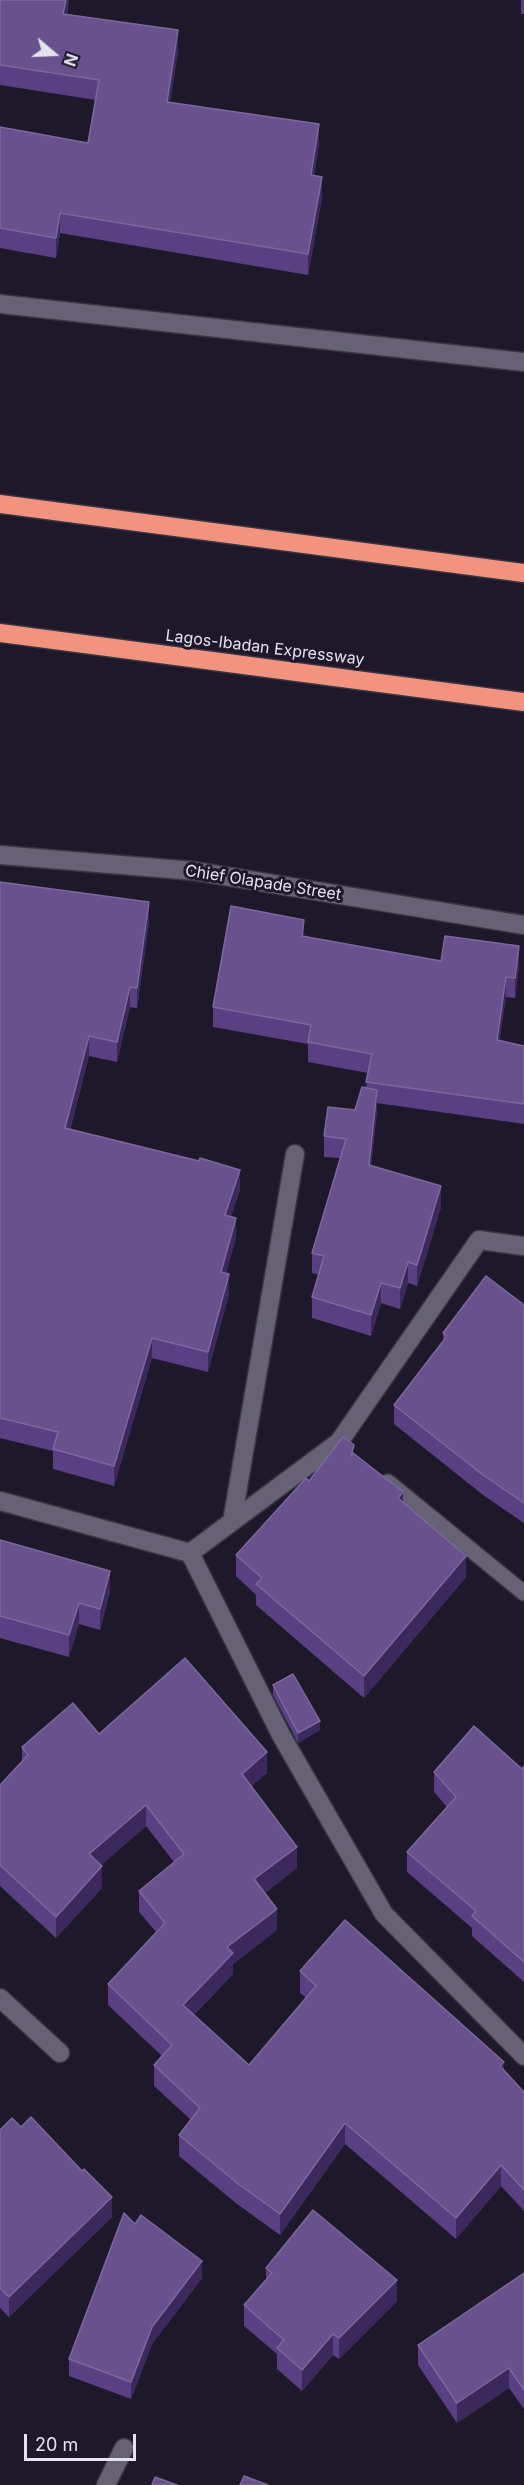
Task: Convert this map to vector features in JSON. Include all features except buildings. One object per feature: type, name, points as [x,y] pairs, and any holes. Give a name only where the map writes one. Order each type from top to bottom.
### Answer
[{"type":"highway","points":[[0,504],[524,573]]},
{"type":"highway","name":"Lagos-Ibadan Expressway","points":[[0,633],[524,702]]},
{"type":"street","points":[[0,304],[524,362]]},
{"type":"street","name":"Chief Olapade Street","points":[[0,855],[194,871],[524,925]]},
{"type":"street","points":[[232,1522],[295,1154]]},
{"type":"street","points":[[190,1553],[344,1446],[479,1240],[524,1246]]},
{"type":"street","points":[[0,1501],[190,1553],[281,1735],[384,1914],[524,2056]]},
{"type":"street","points":[[0,1998],[60,2054]]},
{"type":"street","points":[[106,2485],[124,2448]]},
{"type":"lane","points":[[376,1472],[524,1593]]}]
